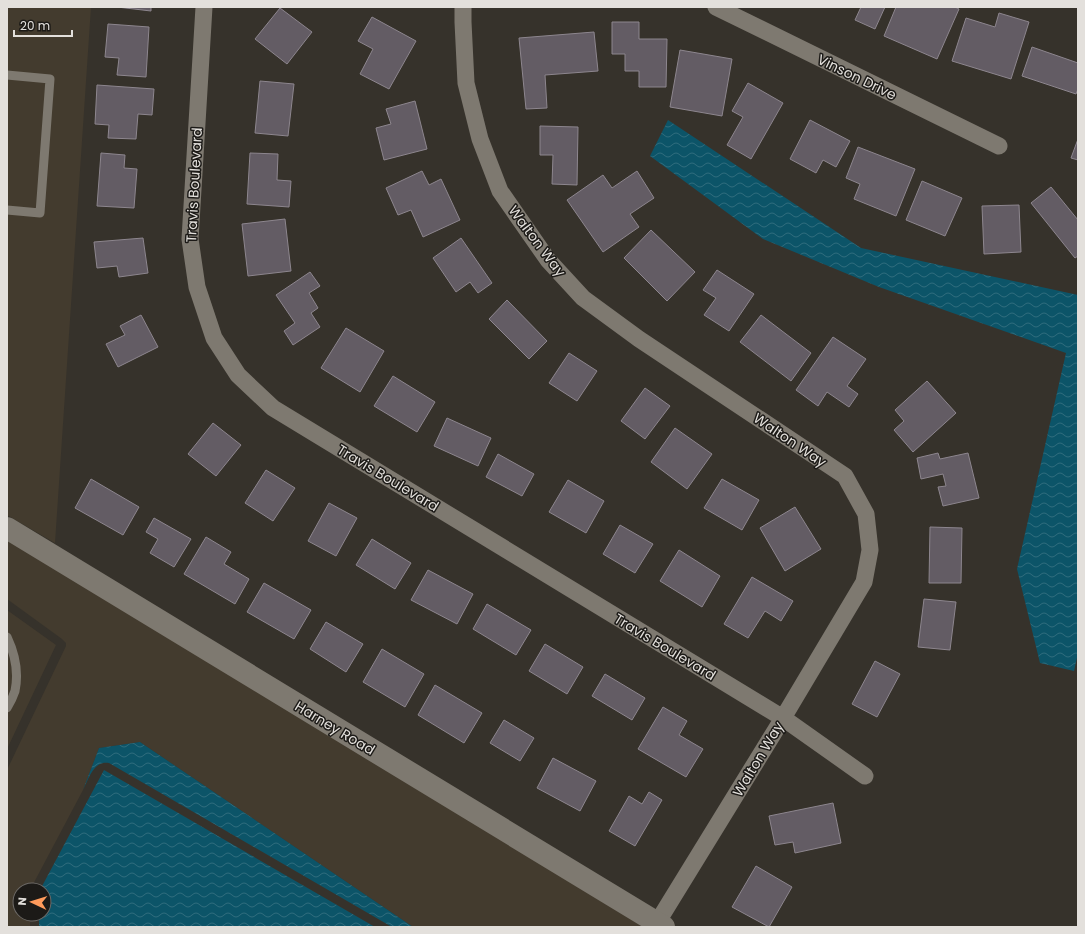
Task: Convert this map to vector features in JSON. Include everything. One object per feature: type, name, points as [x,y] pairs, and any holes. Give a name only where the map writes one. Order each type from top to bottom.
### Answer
[{"type":"street","name":"Travis Boulevard","points":[[204,7],[190,239],[197,287],[214,338],[238,375],[273,408],[783,718],[865,776]]},
{"type":"street","name":"Walton Way","points":[[463,7],[466,83],[480,139],[500,190],[548,260],[583,298],[639,339],[845,476],[866,514],[870,550],[864,582],[661,925]]},
{"type":"street","name":"Vinson Drive","points":[[716,7],[999,146]]},
{"type":"street","name":"Harney Road","points":[[7,528],[661,925]]},
{"type":"lane","points":[[7,75],[50,79],[40,213],[7,210]]},
{"type":"lane","points":[[7,637],[12,648],[17,668],[15,692],[7,708]]},
{"type":"shaded area","points":[[7,7],[91,7],[55,543],[7,515]]},
{"type":"shaded area","points":[[7,539],[643,927],[413,927],[140,742],[99,748],[83,790],[34,882],[12,882],[12,922],[30,922],[30,927],[7,927],[7,770],[66,646],[66,643],[7,599]]},
{"type":"shaded area","points":[[7,610],[56,645],[7,749]]},
{"type":"water","points":[[668,120],[861,248],[1078,295],[1078,653],[1074,671],[1040,663],[1017,569],[1066,353],[879,287],[763,239],[650,156]]},
{"type":"water","points":[[140,742],[413,927],[392,927],[109,763],[99,764],[96,767],[90,775],[83,790],[99,748]]},
{"type":"water","points":[[104,770],[375,927],[39,927],[39,922],[52,922],[52,882],[44,882]]},
{"type":"building","points":[[117,7],[151,7],[151,11]]},
{"type":"building","points":[[861,7],[885,7],[875,29],[855,20]]},
{"type":"building","points":[[896,7],[955,7],[959,9],[937,59],[884,36]]},
{"type":"building","points":[[280,8],[312,32],[287,64],[255,39]]},
{"type":"building","points":[[999,13],[1029,22],[1011,79],[952,61],[966,18],[995,27]]},
{"type":"building","points":[[372,17],[416,41],[389,89],[360,74],[373,49],[358,41]]},
{"type":"building","points":[[612,22],[639,22],[639,39],[667,39],[666,87],[639,87],[639,71],[625,71],[625,54],[612,54]]},
{"type":"building","points":[[108,24],[149,27],[146,77],[117,75],[119,58],[105,57]]},
{"type":"building","points":[[594,32],[598,71],[545,75],[547,108],[526,109],[519,38]]},
{"type":"building","points":[[1032,47],[1078,63],[1078,89],[1076,94],[1022,76]]},
{"type":"building","points":[[680,50],[732,59],[722,116],[670,107]]},
{"type":"building","points":[[260,81],[294,84],[288,136],[255,133]]},
{"type":"building","points":[[748,83],[783,103],[751,159],[727,145],[743,117],[732,111]]},
{"type":"building","points":[[97,85],[154,89],[152,115],[138,114],[136,139],[108,138],[109,125],[95,124]]},
{"type":"building","points":[[415,101],[427,149],[384,160],[376,128],[391,124],[386,109]]},
{"type":"building","points":[[810,120],[850,141],[836,167],[823,160],[816,173],[790,159]]},
{"type":"building","points":[[540,126],[578,127],[577,185],[552,184],[553,155],[540,155]]},
{"type":"building","points":[[1078,139],[1078,160],[1071,158]]},
{"type":"building","points":[[858,147],[915,169],[896,216],[854,199],[860,184],[846,178]]},
{"type":"building","points":[[101,153],[125,155],[124,168],[137,169],[134,208],[97,206]]},
{"type":"building","points":[[250,153],[278,154],[277,180],[291,181],[289,207],[247,204]]},
{"type":"building","points":[[422,171],[429,185],[441,179],[460,220],[423,237],[411,210],[398,215],[386,188]]},
{"type":"building","points":[[637,171],[654,198],[630,214],[639,227],[603,252],[567,200],[603,175],[612,188]]},
{"type":"building","points":[[922,181],[962,198],[945,236],[906,220]]},
{"type":"building","points":[[1051,187],[1078,220],[1078,256],[1075,258],[1031,203]]},
{"type":"building","points":[[1019,205],[1021,252],[984,254],[982,206]]},
{"type":"building","points":[[285,219],[291,271],[248,276],[242,224]]},
{"type":"building","points":[[651,230],[695,272],[667,301],[624,258]]},
{"type":"building","points":[[143,238],[148,273],[119,277],[117,266],[97,268],[94,242]]},
{"type":"building","points":[[461,238],[492,283],[478,293],[470,282],[456,292],[433,258]]},
{"type":"building","points":[[717,270],[754,294],[729,331],[704,315],[716,298],[703,290]]},
{"type":"building","points":[[310,272],[320,286],[309,293],[318,308],[311,313],[320,327],[293,345],[284,331],[295,323],[276,295]]},
{"type":"building","points":[[507,300],[547,341],[529,359],[489,319]]},
{"type":"building","points":[[141,315],[158,347],[118,367],[106,344],[125,335],[120,326]]},
{"type":"building","points":[[761,315],[811,353],[791,381],[740,342]]},
{"type":"building","points":[[346,328],[384,351],[360,392],[321,368]]},
{"type":"building","points":[[833,337],[866,359],[847,386],[858,394],[849,407],[827,392],[818,406],[796,390]]},
{"type":"building","points":[[569,353],[597,371],[577,401],[549,383]]},
{"type":"building","points":[[393,376],[435,402],[417,432],[374,406]]},
{"type":"building","points":[[927,381],[956,413],[913,452],[894,430],[904,421],[895,410]]},
{"type":"building","points":[[645,388],[670,406],[645,439],[621,421]]},
{"type":"building","points":[[447,418],[491,438],[478,466],[434,446]]},
{"type":"building","points":[[213,423],[241,445],[216,476],[188,454]]},
{"type":"building","points":[[675,428],[712,454],[687,489],[651,462]]},
{"type":"building","points":[[938,453],[940,459],[968,453],[979,498],[943,506],[938,487],[946,486],[943,474],[921,479],[917,458]]},
{"type":"building","points":[[498,454],[534,474],[522,496],[486,477]]},
{"type":"building","points":[[266,470],[295,488],[273,521],[245,503]]},
{"type":"building","points":[[91,479],[139,507],[123,535],[75,508]]},
{"type":"building","points":[[722,479],[759,500],[742,530],[704,508]]},
{"type":"building","points":[[568,480],[604,501],[586,533],[549,512]]},
{"type":"building","points":[[329,503],[357,518],[336,556],[308,541]]},
{"type":"building","points":[[795,507],[821,549],[785,571],[760,528]]},
{"type":"building","points":[[154,518],[191,539],[174,567],[150,553],[158,539],[146,532]]},
{"type":"building","points":[[620,525],[653,544],[635,573],[603,554]]},
{"type":"building","points":[[930,527],[962,528],[961,583],[929,583]]},
{"type":"building","points":[[206,537],[231,552],[224,564],[249,579],[235,604],[184,574]]},
{"type":"building","points":[[372,539],[411,563],[395,589],[356,565]]},
{"type":"building","points":[[679,550],[720,576],[702,607],[660,581]]},
{"type":"building","points":[[428,570],[473,594],[457,624],[411,600]]},
{"type":"building","points":[[752,577],[793,601],[781,621],[765,611],[748,638],[724,624]]},
{"type":"building","points":[[264,583],[311,610],[294,639],[247,612]]},
{"type":"building","points":[[924,599],[956,602],[950,650],[918,647]]},
{"type":"building","points":[[487,604],[531,630],[516,655],[473,629]]},
{"type":"building","points":[[326,622],[363,644],[346,672],[310,649]]},
{"type":"building","points":[[545,644],[583,667],[567,694],[529,671]]},
{"type":"building","points":[[382,649],[424,674],[405,707],[363,682]]},
{"type":"building","points":[[875,661],[900,674],[877,717],[852,704]]},
{"type":"building","points":[[605,674],[645,698],[632,720],[592,696]]},
{"type":"building","points":[[435,685],[482,713],[464,743],[418,715]]},
{"type":"building","points":[[663,707],[687,721],[679,735],[703,749],[686,777],[638,749]]},
{"type":"building","points":[[504,720],[534,738],[520,761],[490,743]]},
{"type":"building","points":[[553,758],[596,781],[580,811],[537,788]]},
{"type":"building","points":[[649,792],[662,800],[635,846],[609,831],[629,796],[642,804]]},
{"type":"building","points":[[833,803],[841,843],[795,853],[793,842],[775,845],[769,816]]},
{"type":"building","points":[[756,866],[792,887],[769,927],[732,907]]}]
